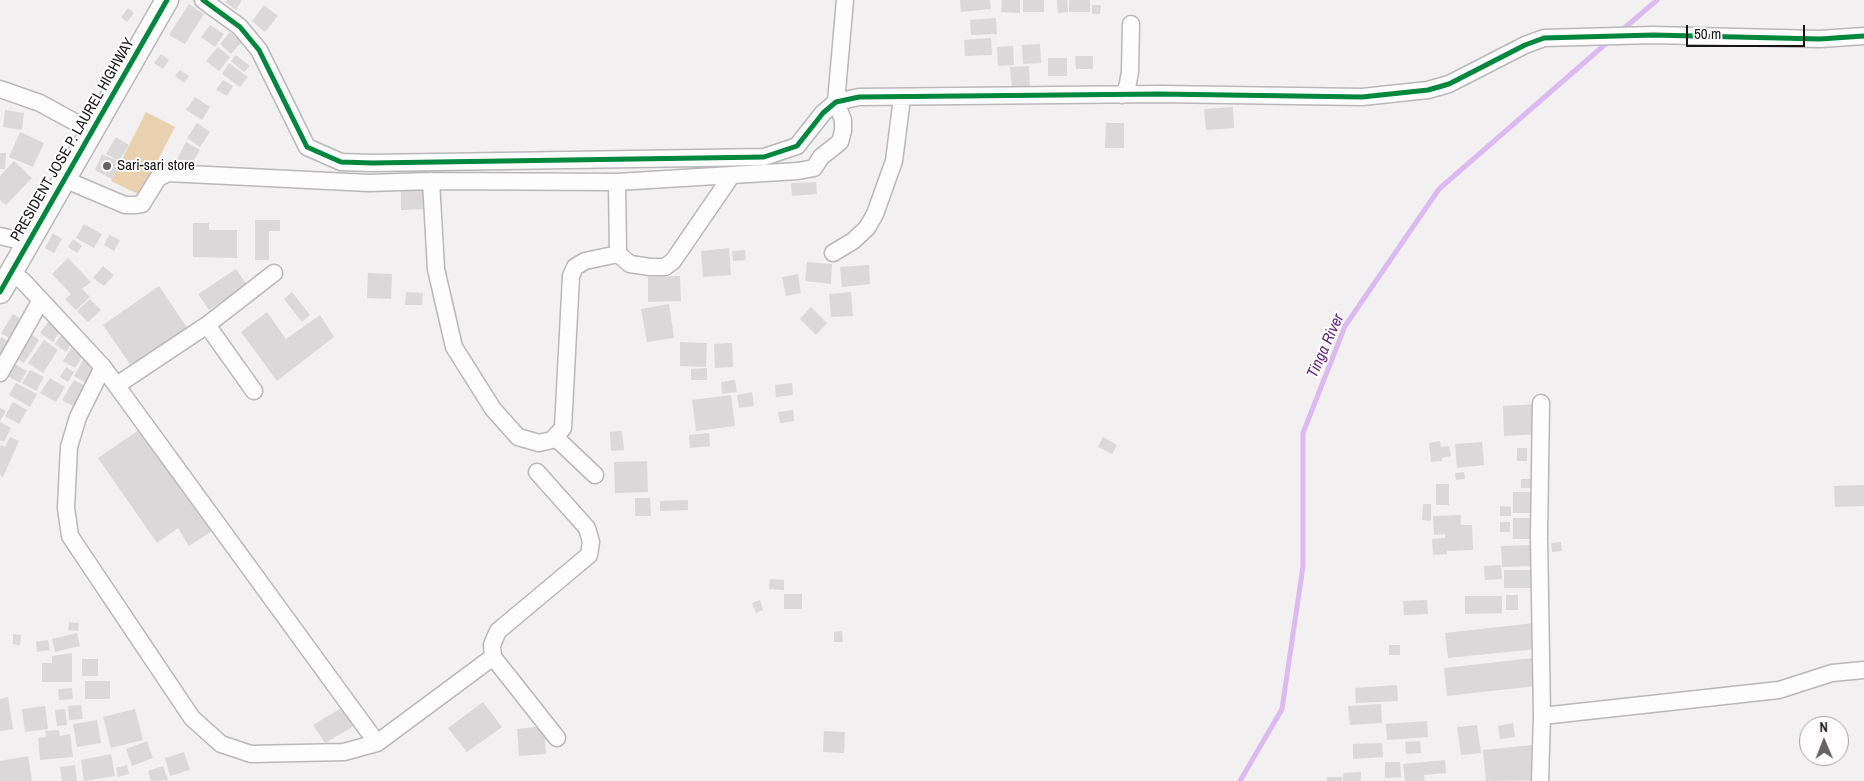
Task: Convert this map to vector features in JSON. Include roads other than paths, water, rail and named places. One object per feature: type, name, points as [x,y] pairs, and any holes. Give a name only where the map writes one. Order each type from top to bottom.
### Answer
[{"type":"highway","name":"PRESIDENT JOSE P. LAUREL HIGHWAY","points":[[0,292],[66,180],[167,0]]},
{"type":"street","points":[[203,0],[240,26],[259,50],[307,147],[341,162],[447,163],[764,157],[797,146],[824,113],[836,102],[859,97],[1122,95],[1362,97],[1428,90],[1449,84],[1472,74],[1525,44],[1544,38],[1562,36],[1653,35],[1820,39],[1864,36]]},
{"type":"street","points":[[66,180],[125,205],[130,205],[142,204],[158,178],[168,173],[369,183],[431,181],[617,182],[814,168],[821,157],[840,142],[843,131],[843,120],[836,102],[845,0]]},
{"type":"street","points":[[1122,95],[1127,88],[1130,72],[1131,24]]},
{"type":"street","points":[[0,89],[40,103],[93,132]]},
{"type":"street","points":[[833,253],[853,241],[867,228],[875,214],[894,161],[902,98]]},
{"type":"street","points":[[617,182],[618,254],[630,264],[665,267],[673,261],[732,175]]},
{"type":"street","points":[[431,181],[436,269],[454,348],[493,409],[518,437],[539,443],[555,437],[563,428],[571,276],[575,267],[585,262],[618,254]]},
{"type":"street","points":[[0,236],[29,243]]},
{"type":"street","points":[[11,273],[23,281],[103,367],[377,743]]},
{"type":"street","points":[[117,385],[208,325],[274,273]]},
{"type":"street","points":[[0,373],[41,300]]},
{"type":"street","points":[[208,325],[254,391]]},
{"type":"street","points":[[103,367],[78,417],[69,447],[66,508],[70,536],[192,718],[221,744],[251,754],[344,752],[377,743],[493,657]]},
{"type":"street","points":[[1540,781],[1542,716],[1539,537],[1541,403]]},
{"type":"street","points":[[555,437],[595,475]]},
{"type":"street","points":[[537,472],[587,528],[591,542],[589,555],[498,631],[492,646],[493,657],[557,738]]},
{"type":"street","points":[[1542,716],[1779,690],[1832,673],[1864,670]]},
{"type":"waterway","name":"Tinga River","points":[[1621,31],[1657,0]]},
{"type":"waterway","name":"Tinga River","points":[[1240,781],[1282,709],[1303,566],[1303,433],[1345,326],[1439,189],[1609,41]]},
{"type":"place","name":"Sari-sari store","points":[[107,166]]}]
